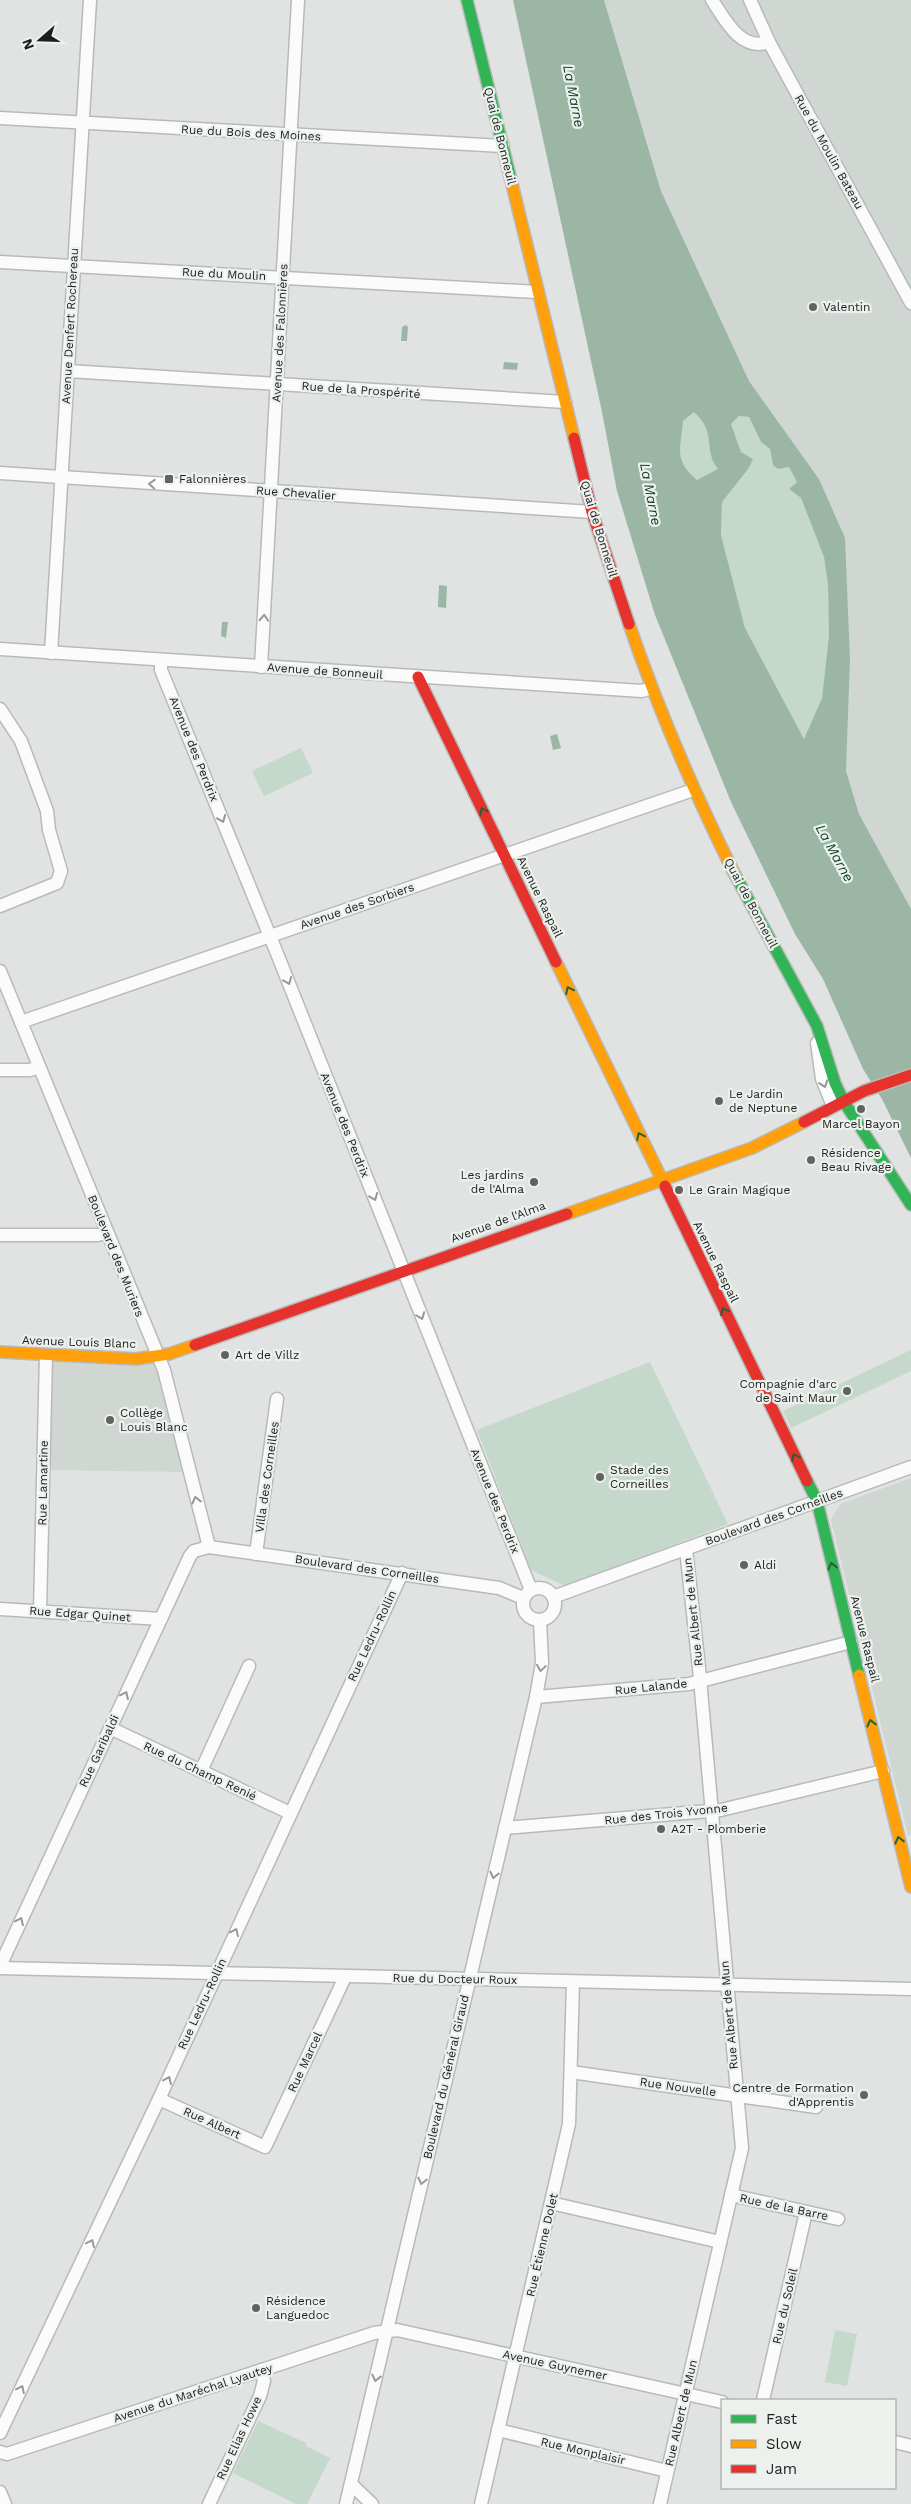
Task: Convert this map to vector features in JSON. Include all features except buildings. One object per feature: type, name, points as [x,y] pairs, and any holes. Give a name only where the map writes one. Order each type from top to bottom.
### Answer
[{"type":"street","name":"Avenue Denfert Rochereau","points":[[51,653],[90,0]]},
{"type":"street","name":"Avenue des Falonnières","points":[[261,666],[298,0]]},
{"type":"street","name":"Quai de Bonneuil","points":[[468,0],[537,292],[592,512],[651,688],[693,790],[750,905],[806,1002],[817,1026],[817,1047],[822,1079],[896,1180],[911,1206]]},
{"type":"street","points":[[712,0],[738,36],[758,45],[769,42]]},
{"type":"street","name":"Rue du Moulin Bateau","points":[[750,0],[769,42],[911,303]]},
{"type":"street","name":"Rue du Bois des Moines","points":[[0,118],[503,146]]},
{"type":"street","name":"Rue du Moulin","points":[[0,262],[537,292]]},
{"type":"street","name":"Rue de la Prospérité","points":[[68,371],[565,402]]},
{"type":"street","name":"Rue Chevalier","points":[[0,473],[592,512]]},
{"type":"street","name":"Avenue de Bonneuil","points":[[0,649],[642,691],[651,688]]},
{"type":"street","name":"Avenue des Perdrix","points":[[161,660],[161,670],[270,936],[403,1271],[527,1594]]},
{"type":"street","name":"Avenue Raspail","points":[[418,676],[816,1501],[883,1771],[908,1862],[911,1887]]},
{"type":"street","points":[[0,709],[21,741],[44,802],[54,854],[61,871],[57,883],[0,906]]},
{"type":"street","name":"Avenue des Sorbiers","points":[[21,1022],[693,790]]},
{"type":"street","name":"Boulevard des Muriers","points":[[0,971],[106,1233],[164,1370],[209,1548]]},
{"type":"street","points":[[0,1070],[30,1070],[39,1067]]},
{"type":"street","name":"Avenue de l'Alma","points":[[157,1356],[752,1148],[864,1091],[911,1075]]},
{"type":"street","name":"Quai de Bonneuil","points":[[838,1103],[841,1121]]},
{"type":"street","name":"Quai de Bonneuil","points":[[850,1134],[876,1153]]},
{"type":"street","points":[[0,1235],[98,1235],[106,1233]]},
{"type":"street","name":"Avenue Louis Blanc","points":[[0,1352],[136,1359],[157,1356]]},
{"type":"street","name":"Rue Lamartine","points":[[40,1611],[46,1355]]},
{"type":"street","name":"Villa des Corneilles","points":[[256,1554],[277,1400]]},
{"type":"street","name":"Boulevard des Corneilles","points":[[553,1596],[911,1467]]},
{"type":"street","name":"Boulevard des Corneilles","points":[[209,1548],[402,1573],[527,1594]]},
{"type":"street","name":"Rue Garibaldi","points":[[0,1967],[190,1556],[194,1551],[209,1548]]},
{"type":"street","name":"Rue Albert de Mun","points":[[660,2504],[742,2148],[686,1548]]},
{"type":"street","name":"Rue Ledru-Rollin","points":[[0,2433],[159,2099],[402,1573]]},
{"type":"street","points":[[545,1590],[553,1596],[552,1612],[540,1620],[535,1620],[526,1614],[527,1594],[545,1590]]},
{"type":"street","name":"Rue Edgar Quinet","points":[[0,1609],[160,1619]]},
{"type":"street","name":"Boulevard du Général Giraud","points":[[346,2504],[536,1697],[542,1664],[540,1620]]},
{"type":"street","name":"Rue Lalande","points":[[536,1697],[689,1684],[851,1642]]},
{"type":"street","points":[[201,1771],[249,1666]]},
{"type":"street","name":"Rue du Champ Renié","points":[[110,1728],[290,1813]]},
{"type":"street","name":"Rue des Trois Yvonne","points":[[505,1828],[711,1811],[883,1771]]},
{"type":"street","name":"Rue du Docteur Roux","points":[[0,1967],[216,1974],[911,1989]]},
{"type":"street","name":"Rue Marcel","points":[[265,2147],[345,1977]]},
{"type":"street","name":"Rue Étienne Dolet","points":[[481,2504],[570,2124],[573,1982]]},
{"type":"street","name":"Rue Nouvelle","points":[[571,2072],[816,2107]]},
{"type":"street","name":"Rue Albert","points":[[159,2099],[265,2147]]},
{"type":"street","name":"Rue de la Barre","points":[[731,2196],[838,2219]]},
{"type":"street","points":[[551,2204],[720,2242]]},
{"type":"street","name":"Rue du Soleil","points":[[763,2399],[806,2212]]},
{"type":"street","name":"Avenue Guynemer","points":[[387,2331],[397,2330],[721,2402]]},
{"type":"street","name":"Avenue du Maréchal Lyautey","points":[[0,2452],[7,2454],[374,2333],[387,2331]]},
{"type":"street","name":"Rue Elias Howe","points":[[209,2504],[260,2396],[264,2381],[262,2370]]},
{"type":"street","name":"Rue Monplaisir","points":[[498,2430],[668,2471]]},
{"type":"street","points":[[896,2442],[911,2446]]},
{"type":"street","points":[[351,2484],[372,2504]]},
{"type":"street","points":[[0,2492],[5,2504]]},
{"type":"shaded area","points":[[604,0],[911,0],[911,909],[859,814],[846,771],[850,660],[819,479],[749,381],[661,191]]},
{"type":"shaded area","points":[[694,411],[701,419],[708,434],[711,454],[718,469],[697,480],[684,466],[680,454],[683,421]]},
{"type":"shaded area","points":[[739,416],[749,417],[761,442],[770,449],[773,465],[789,467],[797,482],[789,489],[801,498],[824,557],[828,585],[829,635],[822,698],[804,739],[745,628],[721,535],[722,502],[753,459],[741,453],[731,424]]},
{"type":"shaded area","points":[[301,748],[313,773],[264,796],[252,771]]},
{"type":"shaded area","name":"Compagnie d'arc de Saint Maur","points":[[911,1350],[911,1371],[791,1428],[783,1411]]},
{"type":"shaded area","name":"Collège Louis Blanc","points":[[46,1355],[157,1356],[189,1472],[43,1470]]},
{"type":"shaded area","name":"Stade des Corneilles","points":[[650,1362],[728,1524],[565,1586],[531,1570],[477,1430]]},
{"type":"shaded area","points":[[911,1478],[911,1835],[908,1836],[831,1520],[840,1504]]},
{"type":"shaded area","points":[[835,2330],[857,2334],[847,2386],[825,2382]]},
{"type":"shaded area","points":[[258,2421],[306,2443],[306,2446],[330,2458],[307,2504],[296,2504],[233,2473]]},
{"type":"water","name":"La Marne","points":[[513,0],[604,0],[661,191],[749,381],[819,479],[845,538],[850,660],[846,771],[859,814],[911,909],[911,1158],[882,1099],[863,1069],[823,979],[795,934],[731,802],[655,615],[617,491],[602,412]],"holes":[[[694,412],[706,427],[711,454],[718,469],[697,480],[684,466],[680,454],[683,421]],[[739,416],[749,417],[761,442],[770,449],[773,465],[778,469],[789,467],[797,482],[789,489],[801,498],[824,557],[828,585],[829,635],[822,698],[804,739],[745,628],[721,535],[722,502],[748,469],[753,459],[741,452],[731,424]]]},
{"type":"water","points":[[406,325],[408,327],[407,341],[401,341],[402,327]]},
{"type":"water","points":[[504,362],[518,363],[517,370],[503,369]]},
{"type":"water","points":[[439,585],[447,586],[446,608],[438,607]]},
{"type":"water","points":[[222,622],[228,622],[226,638],[221,636]]},
{"type":"water","points":[[557,734],[561,748],[553,750],[550,736]]},
{"type":"traffic: fast","points":[[467,0],[512,184]]},
{"type":"traffic: fast","points":[[733,871],[817,1026],[835,1083],[844,1102],[911,1205]]},
{"type":"traffic: fast","points":[[807,1481],[817,1501],[859,1675]]},
{"type":"traffic: slow","points":[[512,184],[574,438]]},
{"type":"traffic: slow","points":[[629,624],[677,749],[733,871]]},
{"type":"traffic: slow","points":[[556,962],[665,1186]]},
{"type":"traffic: slow","points":[[567,1214],[752,1148],[804,1122]]},
{"type":"traffic: slow","points":[[0,1352],[136,1359],[169,1354],[195,1345]]},
{"type":"traffic: slow","points":[[859,1675],[911,1887]]},
{"type":"traffic: jam","points":[[574,438],[592,512],[629,624]]},
{"type":"traffic: jam","points":[[418,677],[556,962]]},
{"type":"traffic: jam","points":[[804,1122],[864,1091],[911,1075]]},
{"type":"traffic: jam","points":[[665,1186],[807,1481]]},
{"type":"traffic: jam","points":[[195,1345],[567,1214]]},
{"type":"place","name":"Valentin","points":[[813,307]]},
{"type":"place","name":"Falonnières","points":[[169,479]]},
{"type":"place","name":"Le Jardin de Neptune","points":[[719,1101]]},
{"type":"place","name":"Marcel Bayon","points":[[861,1109]]},
{"type":"place","name":"Résidence Beau Rivage","points":[[811,1160]]},
{"type":"place","name":"Les jardins de l'Alma","points":[[534,1182]]},
{"type":"place","name":"Le Grain Magique","points":[[679,1190]]},
{"type":"place","name":"Art de Villz","points":[[225,1355]]},
{"type":"place","name":"Compagnie d'arc de Saint Maur","points":[[847,1391]]},
{"type":"place","name":"Collège Louis Blanc","points":[[110,1420]]},
{"type":"place","name":"Stade des Corneilles","points":[[600,1477]]},
{"type":"place","name":"Aldi","points":[[744,1565]]},
{"type":"place","name":"A2T - Plomberie","points":[[661,1829]]},
{"type":"place","name":"Centre de Formation d'Apprentis","points":[[864,2095]]},
{"type":"place","name":"Résidence Languedoc","points":[[256,2308]]}]
